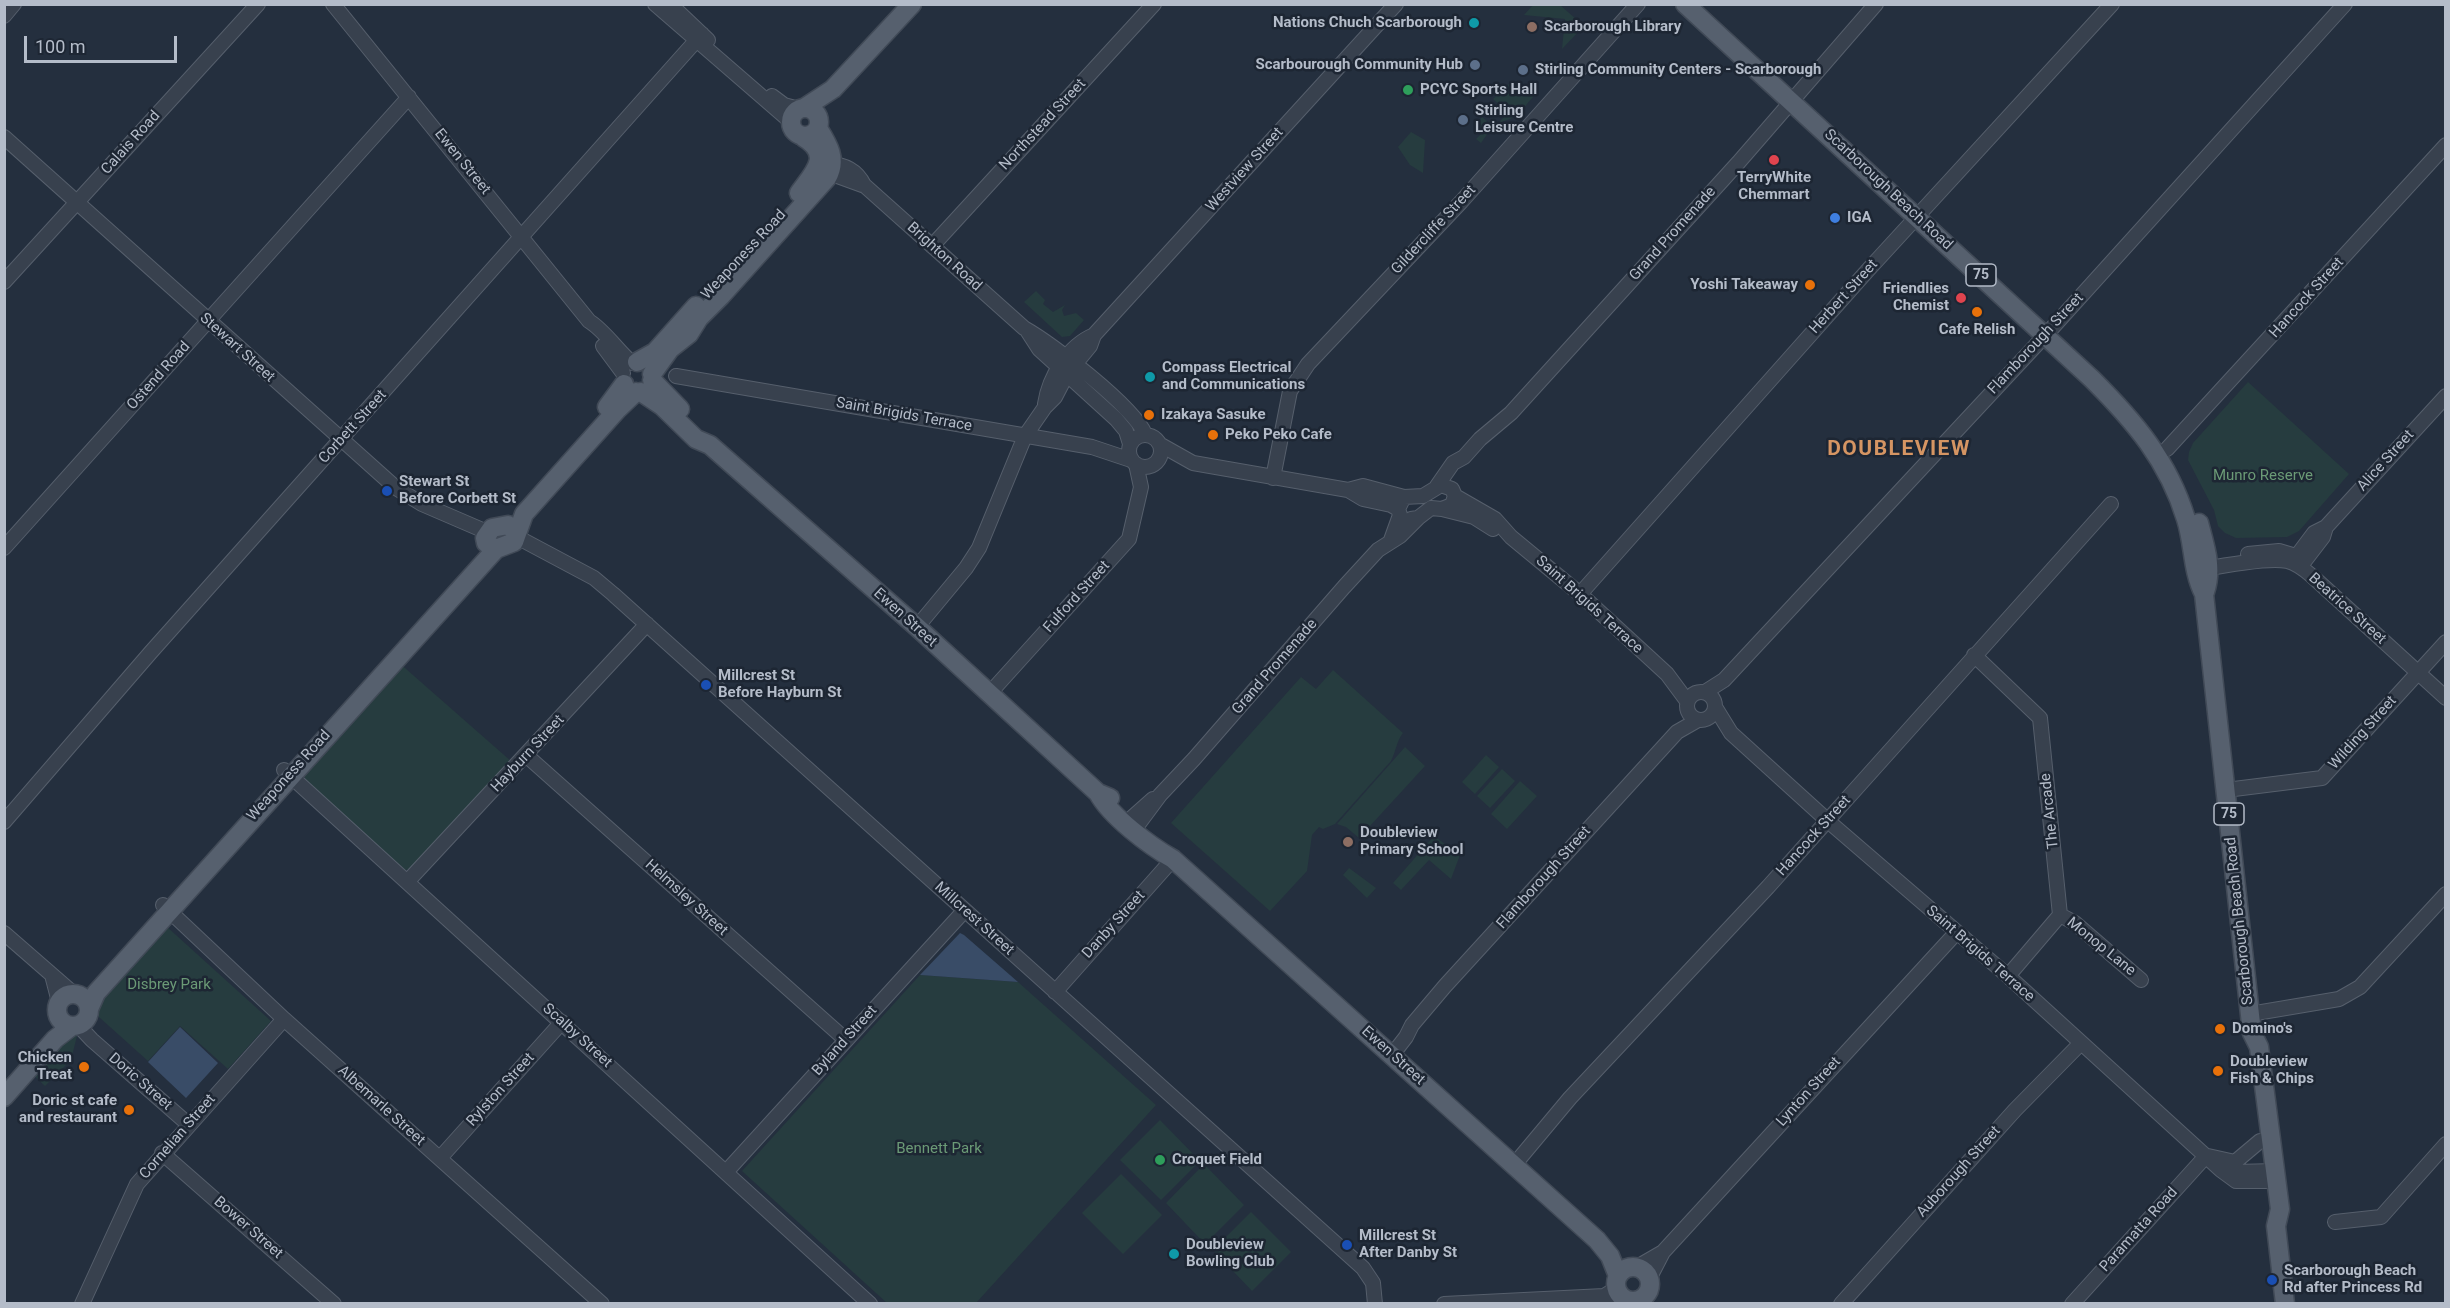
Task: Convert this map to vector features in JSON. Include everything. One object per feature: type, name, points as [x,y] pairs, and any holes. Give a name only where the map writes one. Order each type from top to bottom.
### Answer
[{"type":"main road","points":[[827,167],[832,153],[805,120],[912,4]]},
{"type":"main road","name":"Scarborough Beach Road","points":[[1685,4],[1795,97],[2049,331],[2133,404],[2167,449],[2183,478],[2193,506],[2202,564],[2197,580],[2205,594],[2252,1033],[2259,1047],[2270,1176],[2270,1214],[2276,1226],[2284,1304]]},
{"type":"main road","name":"Scarborough Beach Road","points":[[1702,4],[1795,97]]},
{"type":"main road","name":"Weaponess Road","points":[[4,1097],[55,1039],[74,1011],[287,772],[502,538],[609,404],[689,334],[699,318],[721,296],[827,167]]},
{"type":"main road","name":"Scarborough Beach Road","points":[[2049,331],[2143,434],[2173,484],[2202,564]]},
{"type":"main road","name":"Ewen Street","points":[[637,378],[675,420],[696,439],[710,445],[917,627],[1098,793],[1104,804],[1133,823],[1158,851],[1173,859],[1597,1240],[1635,1285]]},
{"type":"main road","name":"Weaponess Road","points":[[4,1082],[46,1034],[74,1011]]},
{"type":"main road","name":"Scarborough Beach Road","points":[[2252,1033],[2247,1047],[2260,1141],[2270,1176]]},
{"type":"main road","points":[[1635,1285],[1659,1304]]},
{"type":"street","points":[[4,16],[14,4]]},
{"type":"street","name":"Calais Road","points":[[4,282],[258,4]]},
{"type":"street","name":"Ewen Street","points":[[333,4],[589,321],[590,329],[637,378]]},
{"type":"street","name":"Northstead Street","points":[[932,246],[1154,4]]},
{"type":"street","name":"Westview Street","points":[[917,627],[966,568],[979,548],[1025,436],[1045,407],[1055,397],[1067,365],[1090,346],[1094,335],[1396,4]]},
{"type":"street","name":"Gildercliffe Street","points":[[1273,478],[1290,391],[1308,363],[1461,202],[1638,4]]},
{"type":"street","name":"Grand Promenade","points":[[1437,486],[1453,463],[1464,457],[1480,439],[1511,413],[1876,4]]},
{"type":"street","name":"Herbert Street","points":[[1580,594],[1921,212],[2112,4]]},
{"type":"street","name":"Flamborough Street","points":[[1388,1052],[1400,1031],[1412,1025],[1677,732],[1701,701],[1724,680],[2049,331],[2345,4]]},
{"type":"street","points":[[663,6],[805,120]]},
{"type":"street","name":"Corbett Street","points":[[7,815],[699,37]]},
{"type":"street","name":"Ostend Road","points":[[4,548],[409,97]]},
{"type":"street","name":"Stewart Street","points":[[4,137],[341,441],[408,497],[502,538]]},
{"type":"street","name":"Hancock Street","points":[[2167,449],[2445,145]]},
{"type":"street","name":"Brighton Road","points":[[827,167],[844,165],[861,177],[864,185],[1024,328],[1040,349],[1067,365],[1133,418],[1145,434]]},
{"type":"street","name":"Brighton Road","points":[[1067,365],[1126,431],[1130,444]]},
{"type":"street","name":"Saint Brigids Terrace","points":[[676,376],[1092,447],[1134,462]]},
{"type":"street","name":"Alice Street","points":[[2298,561],[2323,537],[2326,526],[2445,396]]},
{"type":"street","points":[[1161,446],[1162,452],[1156,463],[1150,467],[1134,462],[1129,454],[1130,444],[1140,435],[1145,434],[1154,437],[1161,446],[1193,463]]},
{"type":"street","name":"Grand Promenade","points":[[1454,493],[1464,457]]},
{"type":"street","name":"Fulford Street","points":[[1134,462],[1141,487]]},
{"type":"street","points":[[1156,463],[1193,463],[1348,490],[1363,486],[1401,507],[1407,519],[1418,518],[1431,508],[1442,509],[1452,505],[1454,493]]},
{"type":"street","name":"Fulford Street","points":[[989,694],[1129,539],[1141,487],[1156,463]]},
{"type":"street","name":"Saint Brigids Terrace","points":[[1437,486],[1445,485],[1495,519],[1511,537],[1580,594],[1666,674],[1701,701],[1731,733],[1828,821],[2007,976],[2236,1182],[2270,1176]]},
{"type":"street","points":[[1401,507],[1437,486]]},
{"type":"street","name":"Hancock Street","points":[[1514,1165],[1570,1098],[1828,821],[2111,504]]},
{"type":"street","name":"Grand Promenade","points":[[1391,540],[1401,507]]},
{"type":"street","name":"Saint Brigids Terrace","points":[[1442,509],[1474,517],[1486,523],[1496,532],[1511,537]]},
{"type":"street","name":"Grand Promenade","points":[[1133,823],[1148,801],[1160,795],[1194,759],[1357,573],[1418,518]]},
{"type":"street","name":"Millcrest Street","points":[[502,538],[549,555],[594,578],[647,624],[1363,1268],[1373,1283],[1374,1304]]},
{"type":"street","points":[[2202,564],[2279,551],[2298,561]]},
{"type":"street","name":"Beatrice Street","points":[[2298,561],[2421,669],[2445,686]]},
{"type":"street","name":"Hayburn Street","points":[[407,882],[527,756],[647,624]]},
{"type":"street","name":"Wilding Street","points":[[2226,790],[2322,778],[2445,642]]},
{"type":"street","name":"The Arcade","points":[[1974,655],[2040,718],[2060,915]]},
{"type":"street","name":"Beatrice Street","points":[[2421,669],[2445,698]]},
{"type":"street","name":"Flamborough Street","points":[[1677,732],[1712,715],[1701,701]]},
{"type":"street","name":"Saint Brigids Terrace","points":[[1701,701],[1689,715],[1731,733]]},
{"type":"street","name":"Helmsley Street","points":[[527,756],[846,1040]]},
{"type":"street","name":"Scalby Street","points":[[287,772],[870,1304]]},
{"type":"street","name":"Danby Street","points":[[1055,992],[1173,859]]},
{"type":"street","points":[[2250,1014],[2339,999],[2360,987],[2445,894]]},
{"type":"street","name":"Albemarle Street","points":[[166,908],[284,1019],[602,1304]]},
{"type":"street","name":"Byland Street","points":[[726,1172],[964,911]]},
{"type":"street","points":[[2007,976],[2060,915]]},
{"type":"street","name":"Monop Lane","points":[[2060,915],[2075,923],[2140,980]]},
{"type":"street","points":[[4,933],[52,975],[74,1011]]},
{"type":"street","name":"Lynton Street","points":[[1635,1285],[1956,933]]},
{"type":"street","name":"Doric Street","points":[[74,1011],[92,1040],[188,1124]]},
{"type":"street","name":"Cornelian Street","points":[[82,1304],[137,1184],[162,1153],[284,1019]]},
{"type":"street","name":"Rylston Street","points":[[440,1158],[562,1022]]},
{"type":"street","name":"Auborough Street","points":[[1841,1304],[2015,1110],[2080,1044]]},
{"type":"street","points":[[2206,1156],[2235,1162],[2260,1141]]},
{"type":"street","points":[[2335,1222],[2381,1217],[2445,1144]]},
{"type":"street","name":"Bower Street","points":[[162,1153],[334,1304]]},
{"type":"street","name":"Paramatta Road","points":[[2072,1304],[2206,1156]]},
{"type":"street","points":[[1443,1304],[1604,1296],[1635,1285]]},
{"type":"street","points":[[1604,1304],[1635,1285]]},
{"type":"green space","points":[[1533,5],[1560,5],[1584,26],[1562,49],[1565,19],[1524,15]]},
{"type":"green space","points":[[1512,81],[1521,82],[1520,93],[1536,94],[1516,116],[1493,126],[1481,143],[1476,139],[1481,134],[1477,130],[1481,125],[1478,122],[1482,117],[1488,122],[1493,118],[1498,123],[1508,113],[1493,99]]},
{"type":"green space","points":[[1411,132],[1425,140],[1423,173],[1410,165],[1398,147]]},
{"type":"green space","points":[[1036,291],[1045,300],[1043,304],[1053,312],[1065,305],[1062,310],[1064,316],[1076,313],[1084,320],[1070,336],[1062,337],[1024,302]]},
{"type":"green space","name":"Munro Reserve","points":[[2248,382],[2349,474],[2299,531],[2287,537],[2236,538],[2225,533],[2218,526],[2214,510],[2188,460],[2193,443]]},
{"type":"green space","points":[[397,661],[512,762],[422,866],[401,871],[305,784],[304,765]]},
{"type":"green space","points":[[1333,670],[1403,733],[1391,761],[1335,824],[1323,829],[1319,827],[1312,835],[1307,871],[1270,911],[1171,823],[1301,677],[1316,689]]},
{"type":"green space","points":[[1405,747],[1425,766],[1359,838],[1346,827],[1337,824]]},
{"type":"green space","points":[[1486,755],[1499,767],[1475,794],[1462,782]]},
{"type":"green space","points":[[1502,769],[1515,781],[1490,808],[1477,796]]},
{"type":"green space","points":[[1520,781],[1537,796],[1507,829],[1491,814]]},
{"type":"green space","points":[[1434,836],[1460,855],[1451,879],[1429,860],[1401,890],[1393,883]]},
{"type":"green space","points":[[1349,868],[1376,888],[1367,898],[1343,875]]},
{"type":"green space","name":"Disbrey Park","points":[[166,926],[271,1021],[228,1069],[180,1026],[148,1061],[90,1009]]},
{"type":"green space","name":"Bennett Park","points":[[920,975],[1018,982],[1156,1105],[976,1303],[887,1303],[742,1171]]},
{"type":"green space","points":[[78,1032],[71,1060],[45,1086],[29,1071]]},
{"type":"green space","name":"Croquet Field","points":[[1160,1120],[1200,1161],[1161,1200],[1120,1160]]},
{"type":"green space","name":"Croquet Field","points":[[1204,1164],[1244,1205],[1205,1244],[1166,1203]]},
{"type":"green space","name":"Croquet Field","points":[[1121,1174],[1162,1215],[1123,1254],[1082,1213]]},
{"type":"green space","name":"Croquet Field","points":[[1251,1212],[1291,1252],[1252,1291],[1213,1250]]},
{"type":"water","points":[[960,933],[964,935],[1018,982],[920,975]]},
{"type":"water","points":[[180,1027],[218,1063],[186,1098],[148,1062]]},
{"type":"place","name":"Nations Chuch Scarborough","points":[[1474,23]]},
{"type":"place","name":"Scarborough Library","points":[[1532,27]]},
{"type":"place","name":"Scarbourough Community Hub","points":[[1475,65]]},
{"type":"place","name":"Stirling Community Centers - Scarborough","points":[[1523,70]]},
{"type":"place","name":"PCYC Sports Hall","points":[[1408,90]]},
{"type":"place","name":"Stirling Leisure Centre","points":[[1463,120]]},
{"type":"place","name":"TerryWhite Chemmart","points":[[1774,160]]},
{"type":"place","name":"IGA","points":[[1835,218]]},
{"type":"place","name":"Yoshi Takeaway","points":[[1810,285]]},
{"type":"place","name":"Friendlies Chemist","points":[[1961,298]]},
{"type":"place","name":"Cafe Relish","points":[[1977,312]]},
{"type":"place","name":"Compass Electrical and Communications","points":[[1150,377]]},
{"type":"place","name":"Izakaya Sasuke","points":[[1149,415]]},
{"type":"place","name":"Peko Peko Cafe","points":[[1213,435]]},
{"type":"place","name":"Stewart St Before Corbett St","points":[[387,491]]},
{"type":"place","name":"Millcrest St Before Hayburn St","points":[[706,685]]},
{"type":"place","name":"Doubleview Primary School","points":[[1348,842]]},
{"type":"place","name":"Domino's","points":[[2220,1029]]},
{"type":"place","name":"Chicken Treat","points":[[84,1067]]},
{"type":"place","name":"Doubleview Fish & Chips","points":[[2218,1071]]},
{"type":"place","name":"Doric st cafe and restaurant","points":[[129,1110]]},
{"type":"place","name":"Croquet Field","points":[[1160,1160]]},
{"type":"place","name":"Millcrest St After Danby St","points":[[1347,1245]]},
{"type":"place","name":"Doubleview Bowling Club","points":[[1174,1254]]},
{"type":"place","name":"Scarborough Beach Rd after Princess Rd","points":[[2272,1280]]},
{"type":"district","name":"DOUBLEVIEW","points":[[1899,450]]}]
